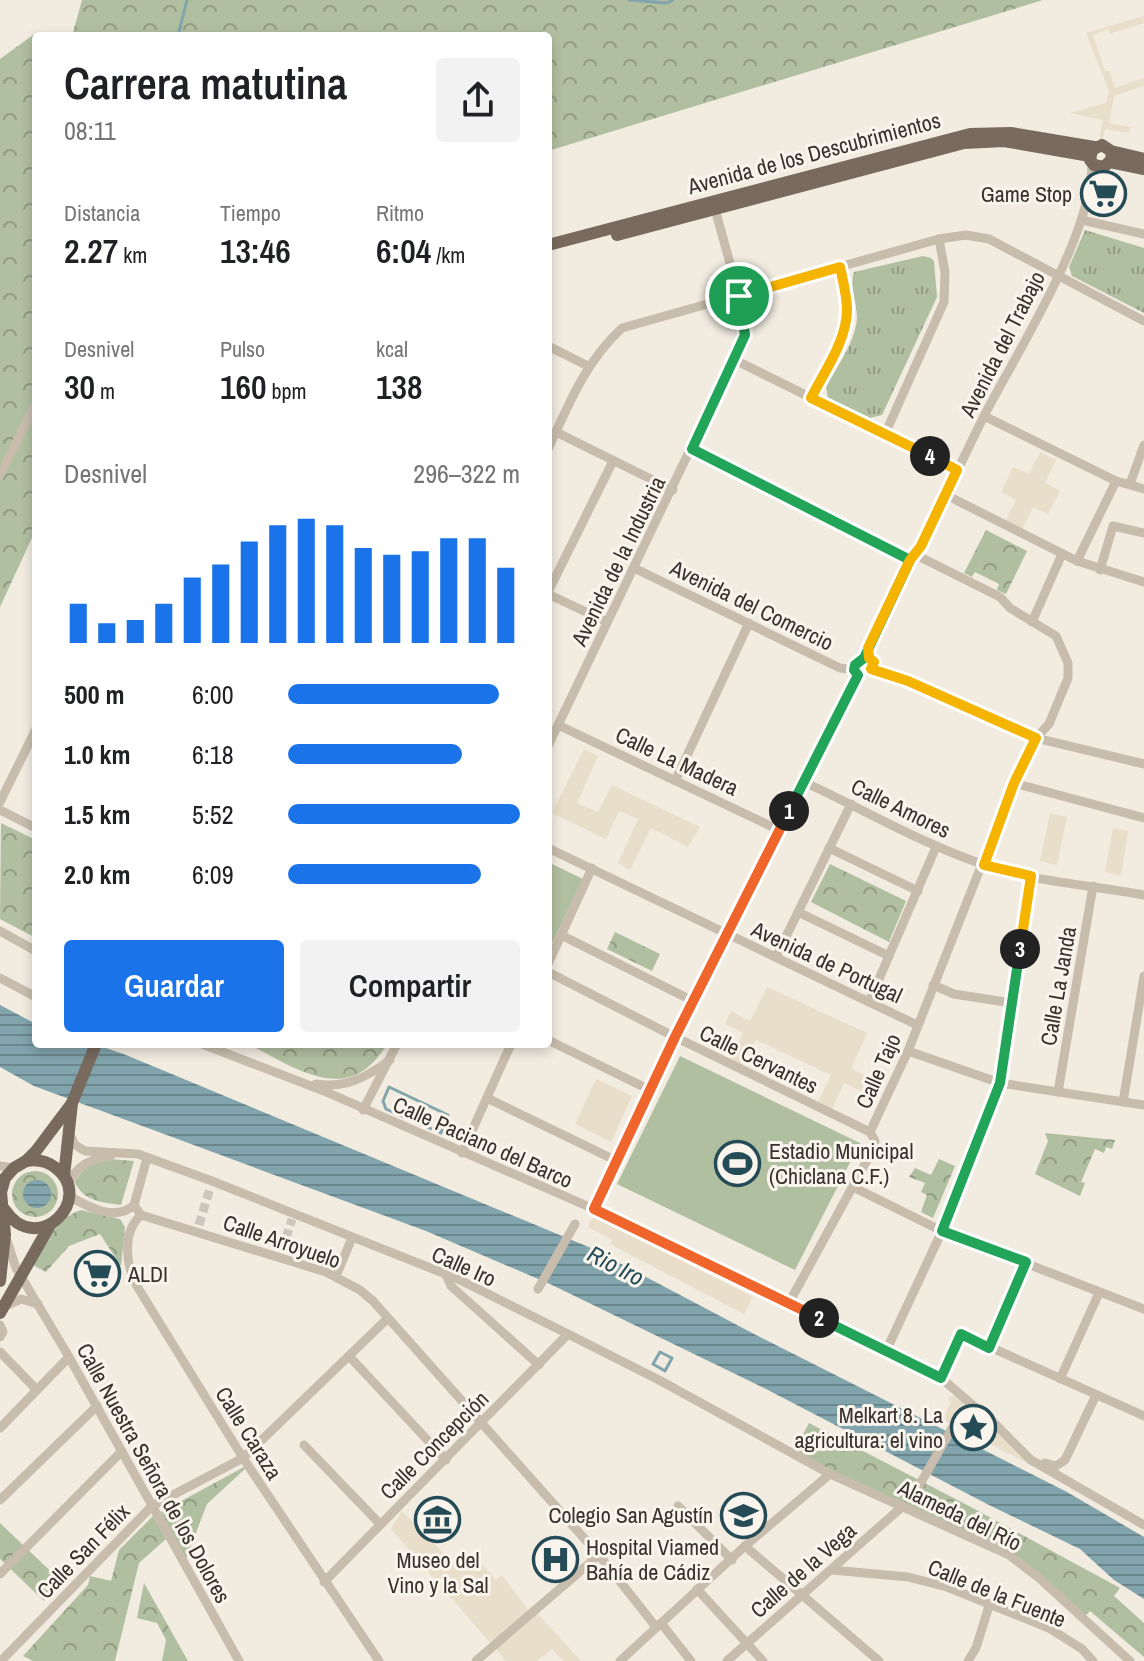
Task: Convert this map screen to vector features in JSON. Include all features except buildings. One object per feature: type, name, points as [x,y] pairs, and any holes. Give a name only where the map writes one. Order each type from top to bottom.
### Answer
[{"type":"main road","name":"Avenida de los Descubrimientos","points":[[552,244],[970,134],[1011,133],[1144,169]]},
{"type":"main road","name":"Avenida de los Descubrimientos","points":[[552,253],[964,143],[1004,141],[1100,158],[1144,159]]},
{"type":"main road","points":[[26,1161],[72,1103],[94,1048]]},
{"type":"main road","points":[[2,1310],[50,1225],[62,1216],[72,1103]]},
{"type":"main road","points":[[0,1281],[5,1231],[0,1192],[7,1167],[26,1161],[48,1162],[67,1186]]},
{"type":"main road","points":[[3,1206],[11,1218],[23,1226],[37,1228],[50,1225]]},
{"type":"street","name":"Avenida del Trabajo","points":[[856,673],[858,662],[867,655],[984,416],[1057,276],[1082,220],[1100,158]]},
{"type":"street","name":"Avenida de la Industria","points":[[552,738],[745,335],[739,296],[715,209]]},
{"type":"street","points":[[1082,220],[1144,234]]},
{"type":"street","points":[[552,440],[588,366],[622,328],[939,239],[976,235],[989,239],[1144,321]]},
{"type":"street","points":[[885,434],[944,302],[945,272],[939,239]]},
{"type":"street","points":[[811,398],[846,321],[846,299],[840,267]]},
{"type":"street","points":[[552,348],[588,366]]},
{"type":"street","points":[[735,360],[957,470]]},
{"type":"street","points":[[0,475],[32,411]]},
{"type":"street","points":[[984,416],[1116,481],[1144,489]]},
{"type":"street","points":[[556,432],[673,490]]},
{"type":"street","points":[[1130,484],[1144,445]]},
{"type":"street","name":"Calle Tajo","points":[[692,449],[913,558],[1000,597],[1010,608],[1056,636],[1068,663],[1066,688],[1014,783],[908,1051],[870,1132],[875,1141],[871,1153],[789,1303]]},
{"type":"street","points":[[552,585],[613,461]]},
{"type":"street","points":[[1077,561],[1116,481]]},
{"type":"street","points":[[946,495],[1077,561],[1144,582]]},
{"type":"street","points":[[1100,570],[1113,526],[1144,533]]},
{"type":"street","points":[[1032,622],[1062,554]]},
{"type":"street","name":"Avenida del Comercio","points":[[634,568],[856,673]]},
{"type":"street","points":[[552,595],[607,622]]},
{"type":"street","points":[[676,779],[749,623]]},
{"type":"street","points":[[594,1209],[675,1037],[856,673],[866,674],[871,669],[874,662],[867,655]]},
{"type":"street","points":[[871,669],[908,681],[1036,738],[1144,764]]},
{"type":"street","name":"Calle La Madera","points":[[558,725],[779,830]]},
{"type":"street","points":[[0,802],[32,737]]},
{"type":"street","name":"Calle Amores","points":[[804,782],[936,847],[984,865],[1144,895]]},
{"type":"street","points":[[1014,783],[1144,818]]},
{"type":"street","points":[[776,957],[851,804]]},
{"type":"street","points":[[0,810],[32,826]]},
{"type":"street","points":[[869,1002],[936,847]]},
{"type":"street","points":[[829,848],[918,891]]},
{"type":"street","name":"Avenida de Portugal","points":[[552,850],[917,1025]]},
{"type":"street","points":[[552,957],[592,868]]},
{"type":"street","points":[[886,1351],[942,1231],[1000,1083],[1031,876]]},
{"type":"street","name":"Calle La Janda","points":[[1058,1092],[1093,886]]},
{"type":"street","points":[[798,912],[889,956]]},
{"type":"street","points":[[0,931],[32,949]]},
{"type":"street","points":[[563,936],[693,1001]]},
{"type":"street","name":"Calle Cervantes","points":[[552,974],[870,1132]]},
{"type":"street","points":[[1123,1102],[1144,976]]},
{"type":"street","points":[[0,978],[32,995]]},
{"type":"street","points":[[933,985],[954,994],[1012,1003]]},
{"type":"street","points":[[552,1042],[650,1090]]},
{"type":"street","name":"Calle Paciano del Barco","points":[[222,1048],[594,1209],[941,1378],[1018,1447]]},
{"type":"street","points":[[363,1110],[395,1048]]},
{"type":"street","points":[[462,1153],[509,1048]]},
{"type":"street","points":[[908,1051],[1000,1083],[1144,1105]]},
{"type":"street","points":[[302,1081],[323,1085],[349,1083],[390,1060]]},
{"type":"street","points":[[487,1098],[617,1161]]},
{"type":"street","name":"Calle Iro","points":[[69,1133],[75,1145],[85,1151],[127,1151],[458,1279],[755,1432]]},
{"type":"street","name":"Calle Iro","points":[[67,1186],[77,1169],[87,1162],[108,1156],[147,1158]]},
{"type":"street","points":[[130,1232],[141,1215],[134,1205],[147,1158]]},
{"type":"street","points":[[67,1186],[100,1210],[118,1213],[134,1205]]},
{"type":"street","points":[[851,1186],[942,1231],[1099,1293],[1143,1305]]},
{"type":"street","points":[[118,1213],[127,1220],[130,1232]]},
{"type":"street","name":"Calle Arroyuelo","points":[[141,1215],[198,1228],[281,1254],[336,1276],[360,1290],[691,1661]]},
{"type":"street","points":[[538,1289],[575,1224]]},
{"type":"street","name":"Calle Nuestra Señora de los Dolores","points":[[5,1231],[12,1260],[239,1661]]},
{"type":"street","name":"Calle Caraza","points":[[130,1232],[126,1254],[135,1283],[243,1458],[379,1661]]},
{"type":"street","points":[[336,1276],[352,1238]]},
{"type":"street","points":[[989,1348],[1026,1262]]},
{"type":"street","points":[[447,1277],[451,1286],[539,1365]]},
{"type":"street","points":[[470,1303],[470,1293],[479,1290]]},
{"type":"street","points":[[1060,1379],[1099,1293]]},
{"type":"street","points":[[2,1310],[21,1299],[38,1304]]},
{"type":"street","name":"Calle San Félix","points":[[1,1661],[152,1506],[243,1458],[387,1319]]},
{"type":"street","points":[[0,1325],[3,1332],[0,1337]]},
{"type":"street","name":"Calle Concepción","points":[[324,1582],[568,1334]]},
{"type":"street","points":[[941,1378],[961,1334],[1144,1416]]},
{"type":"street","points":[[0,1352],[37,1390]]},
{"type":"street","points":[[349,1356],[446,1460]]},
{"type":"street","points":[[1,1425],[69,1357]]},
{"type":"street","points":[[1018,1447],[1049,1466],[1061,1464],[1096,1395]]},
{"type":"street","points":[[0,1500],[97,1406]]},
{"type":"street","points":[[920,1484],[955,1423]]},
{"type":"street","name":"Alameda del Río","points":[[755,1432],[830,1474],[1009,1555],[1039,1578],[1130,1661]]},
{"type":"street","points":[[304,1445],[380,1524]]},
{"type":"street","points":[[1018,1447],[1031,1460],[1144,1525]]},
{"type":"street","points":[[0,1574],[122,1451]]},
{"type":"street","points":[[620,1661],[745,1546],[830,1474]]},
{"type":"street","points":[[678,1506],[732,1560]]},
{"type":"street","name":"Calle de la Vega","points":[[727,1661],[903,1506]]},
{"type":"street","points":[[745,1546],[879,1661]]},
{"type":"street","points":[[476,1661],[599,1555]]},
{"type":"street","name":"Calle de la Fuente","points":[[832,1570],[908,1577],[947,1587],[1049,1628],[1082,1649],[1093,1661]]},
{"type":"street","points":[[697,1589],[763,1661]]},
{"type":"street","points":[[968,1661],[976,1648],[989,1606]]},
{"type":"street","points":[[1130,1661],[1137,1661]]},
{"type":"green space","points":[[82,0],[1043,0],[552,150],[552,32],[73,32]]},
{"type":"green space","points":[[32,36],[32,538],[0,607],[0,59]]},
{"type":"green space","points":[[1085,230],[1144,248],[1144,313],[1072,276],[1069,267]]},
{"type":"green space","points":[[923,256],[934,261],[937,297],[882,415],[870,418],[828,398],[826,387],[850,345],[856,326],[852,283],[854,272]]},
{"type":"green space","points":[[986,530],[1027,551],[1006,594],[997,590],[999,584],[975,572],[972,577],[964,573]]},
{"type":"green space","points":[[1,823],[32,838],[32,936],[0,919]]},
{"type":"green space","points":[[552,864],[583,879],[552,944]]},
{"type":"green space","points":[[830,864],[906,901],[889,942],[811,902]]},
{"type":"green space","points":[[615,932],[660,954],[652,971],[607,949]]},
{"type":"green space","points":[[255,1048],[384,1048],[372,1063],[356,1075],[339,1079],[303,1072]]},
{"type":"green space","name":"Estadio Municipal (Chiclana C.F.)","points":[[680,1056],[860,1143],[795,1270],[617,1184]]},
{"type":"green space","points":[[1045,1133],[1115,1140],[1112,1149],[1106,1147],[1104,1153],[1095,1149],[1081,1182],[1085,1183],[1080,1196],[1035,1174],[1048,1141]]},
{"type":"green space","points":[[110,1159],[134,1161],[121,1205],[89,1198],[75,1183],[85,1169]]},
{"type":"green space","points":[[939,1159],[955,1166],[933,1218],[921,1212],[927,1195],[921,1192],[925,1183],[909,1177],[915,1168],[931,1175]]},
{"type":"green space","points":[[35,1171],[52,1177],[58,1194],[52,1211],[35,1217],[18,1211],[12,1194],[18,1177]]},
{"type":"green space","points":[[81,1210],[120,1219],[125,1227],[121,1266],[100,1234],[69,1246],[46,1272],[33,1265],[58,1225]]},
{"type":"green space","points":[[809,1423],[1120,1588],[1114,1596],[1144,1623],[1144,1657],[1090,1611],[1084,1617],[1009,1555],[830,1474],[799,1452],[797,1446]]},
{"type":"green space","points":[[244,1467],[207,1504],[186,1559],[161,1512]]},
{"type":"green space","points":[[153,1516],[166,1539],[139,1563],[115,1661],[33,1661],[23,1656],[88,1585],[90,1576],[111,1581],[119,1550]]},
{"type":"green space","points":[[0,1523],[62,1582],[44,1601],[0,1559]]},
{"type":"green space","points":[[144,1583],[188,1661],[162,1661],[166,1640],[157,1623],[137,1618]]},
{"type":"shaded area","points":[[1144,16],[1144,23],[1110,34],[1108,29],[1093,35],[1105,71],[1109,71],[1115,88],[1144,78],[1144,86],[1114,96],[1109,123],[1130,127],[1129,133],[1105,129],[1102,141],[1099,141],[1103,120],[1070,113],[1106,103],[1109,91],[1086,33]]},
{"type":"shaded area","points":[[1040,452],[1056,460],[1045,483],[1060,491],[1048,514],[1033,507],[1022,530],[1005,522],[1016,500],[1001,492],[1013,467],[1029,474]]},
{"type":"shaded area","points":[[584,749],[598,756],[577,803],[598,812],[612,785],[700,827],[688,847],[651,828],[630,870],[618,863],[638,819],[619,811],[606,839],[552,813]]},
{"type":"shaded area","points":[[1050,813],[1067,817],[1057,865],[1040,861]]},
{"type":"shaded area","points":[[1113,828],[1128,831],[1121,876],[1105,872]]},
{"type":"shaded area","points":[[767,987],[867,1033],[851,1069],[867,1076],[861,1091],[844,1083],[832,1109],[818,1102],[831,1075],[756,1040],[742,1066],[730,1061],[743,1033],[725,1024],[731,1011],[750,1021]]},
{"type":"shaded area","points":[[596,1079],[632,1096],[611,1142],[575,1124]]},
{"type":"shaded area","points":[[593,1216],[753,1297],[744,1314],[610,1244],[612,1240],[588,1227]]},
{"type":"shaded area","points":[[960,1394],[1029,1464],[943,1420],[950,1403],[948,1397]]},
{"type":"shaded area","points":[[402,1511],[459,1569],[474,1555],[496,1580],[502,1575],[529,1611],[539,1615],[581,1661],[563,1661],[552,1649],[537,1661],[506,1661],[391,1529]]},
{"type":"water","name":"Rio Iro","points":[[0,1005],[32,1022],[32,1048],[106,1048],[126,1055],[591,1248],[1067,1492],[1144,1537],[1144,1599],[1114,1580],[1080,1549],[766,1389],[550,1284],[426,1231],[34,1086],[0,1067]]},
{"type":"water","points":[[37,1180],[47,1184],[51,1194],[47,1204],[37,1208],[27,1204],[23,1194],[27,1184]]},
{"type":"waterway","points":[[179,32],[187,0]]},
{"type":"waterway","points":[[629,0],[667,3],[673,0]]},
{"type":"waterway","points":[[389,1087],[448,1115],[441,1133],[386,1109],[383,1101],[389,1087]]},
{"type":"waterway","points":[[660,1352],[672,1358],[665,1371],[653,1364],[660,1352]]},
{"type":"tunnel","points":[[199,1225],[210,1188]]},
{"type":"tunnel","points":[[282,1251],[292,1219]]},
{"type":"place","name":"Game Stop","points":[[1103,194]]},
{"type":"place","name":"Estadio Municipal (Chiclana C.F.)","points":[[738,1164]]},
{"type":"place","name":"ALDI","points":[[97,1274]]},
{"type":"place","name":"Melkart 8. La agricultura: el vino","points":[[974,1428]]},
{"type":"place","name":"Colegio San Agustín","points":[[744,1515]]},
{"type":"place","name":"Museo del Vino y la Sal","points":[[438,1519]]},
{"type":"place","name":"Hospital Viamed Bahía de Cádiz","points":[[555,1560]]},
{"type":"route","points":[[739,296],[745,335],[692,449],[910,560],[868,648],[864,658],[855,665],[858,675],[675,1037],[594,1209],[941,1378],[961,1334],[989,1348],[1026,1262],[942,1231],[1000,1083],[1031,876],[984,865],[1014,783],[1036,738],[908,681],[871,669],[874,662],[869,658],[868,648],[957,470],[811,398],[846,321],[846,299],[840,267],[739,296]]}]
